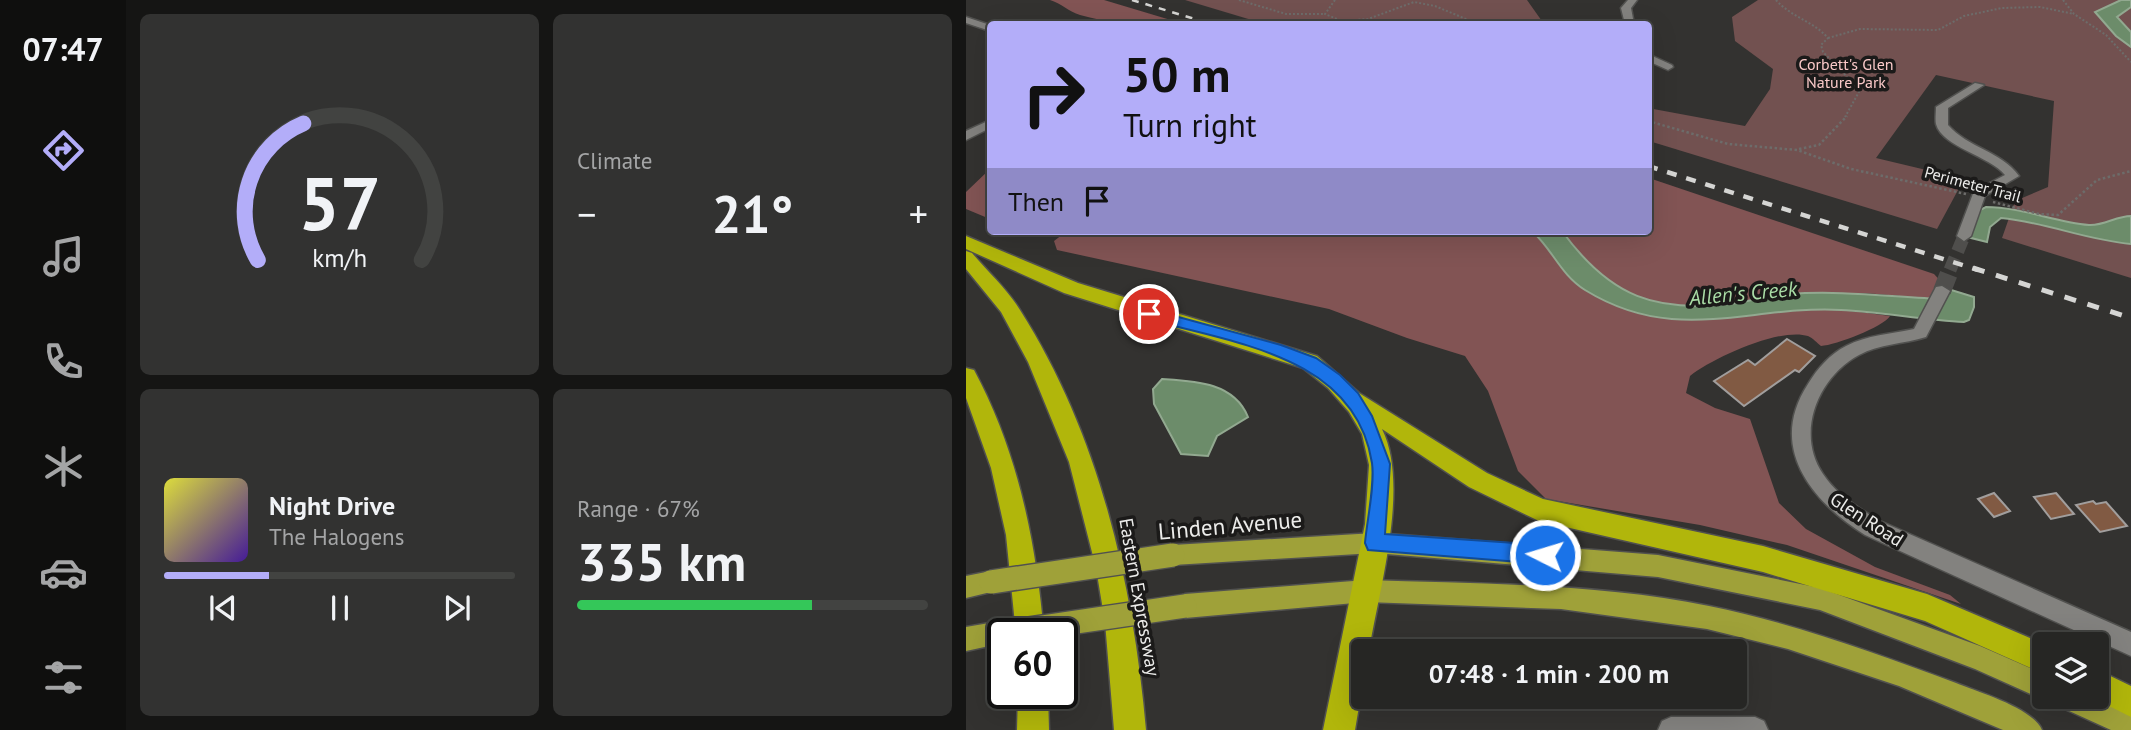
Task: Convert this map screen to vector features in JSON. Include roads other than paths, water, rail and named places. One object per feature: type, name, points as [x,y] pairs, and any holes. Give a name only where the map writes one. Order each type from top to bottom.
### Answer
[{"type":"highway","points":[[966,242],[1071,288],[1310,362],[1335,379],[1352,398],[1374,440],[1381,464],[1375,543],[1339,730]]},
{"type":"highway","name":"Eastern Expressway","points":[[966,257],[1012,313],[1065,415],[1104,537],[1128,682],[1130,730]]},
{"type":"highway","points":[[966,376],[980,401],[1015,513],[1029,618]]},
{"type":"highway","points":[[1352,398],[1478,480],[1539,510],[1763,559],[1927,608],[2032,655]]},
{"type":"highway","points":[[2109,691],[2131,702]]},
{"type":"highway","points":[[1033,709],[1033,730]]},
{"type":"main road","name":"Linden Avenue","points":[[966,587],[1173,555],[1375,543],[1658,566],[1820,599],[1980,658],[2032,682]]},
{"type":"main road","points":[[966,639],[1185,606],[1366,591],[1561,598],[1707,617],[1788,637],[1899,674],[1994,711],[2029,730]]},
{"type":"main road","points":[[2094,709],[2131,726]]},
{"type":"street","points":[[1629,21],[1626,8],[1633,0]]},
{"type":"street","points":[[966,20],[987,27]]},
{"type":"street","points":[[1652,59],[1668,66]]},
{"type":"street","points":[[1964,236],[1977,198],[1984,190],[2010,178],[2011,174],[2001,164],[1951,136],[1942,125],[1940,112],[1945,104],[1979,85]]},
{"type":"street","points":[[970,130],[987,125]]},
{"type":"street","name":"Glen Road","points":[[1941,294],[1925,328],[1915,335],[1862,345],[1834,363],[1807,401],[1802,421],[1800,440],[1811,471],[1824,490],[1840,506],[1889,537],[2131,644]]},
{"type":"street","points":[[1671,730],[1755,730]]},
{"type":"tunnel","points":[[1950,270],[1964,236]]},
{"type":"tunnel","points":[[1942,291],[1951,268]]},
{"type":"railway","points":[[1132,0],[1201,21]]},
{"type":"railway","points":[[1652,167],[1978,270]]},
{"type":"railway","points":[[1973,268],[2131,318]]},
{"type":"park label","name":"Corbett's Glen Nature Park","points":[[1846,73]]},
{"type":"water label","name":"Allen's Creek","points":[[1743,293]]}]
